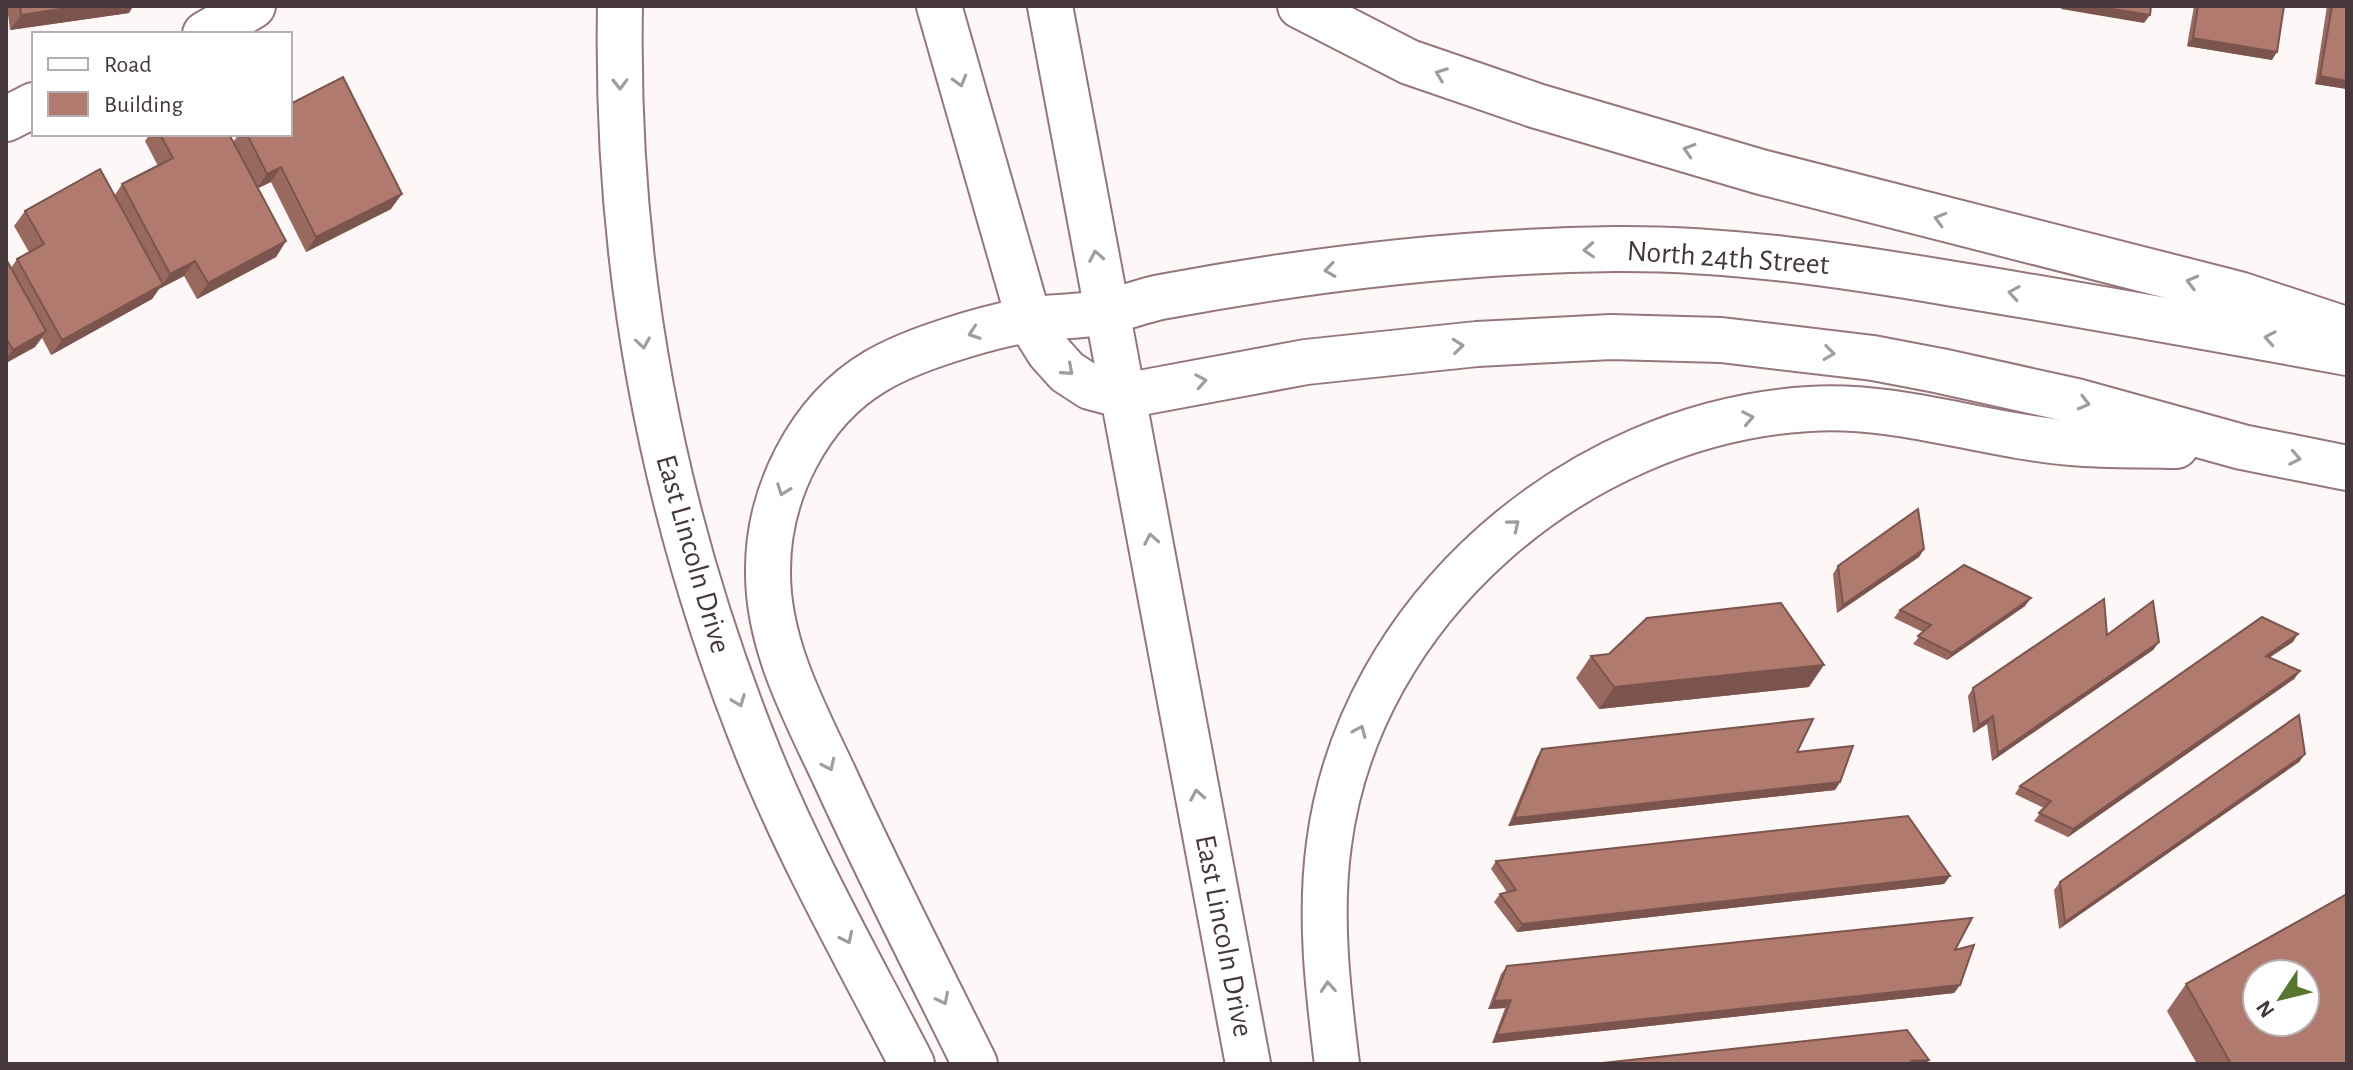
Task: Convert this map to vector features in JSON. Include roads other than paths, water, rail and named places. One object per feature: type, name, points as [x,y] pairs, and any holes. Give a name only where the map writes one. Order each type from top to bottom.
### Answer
[{"type":"main road","points":[[208,32],[253,6]]},
{"type":"main road","name":"East Lincoln Drive","points":[[620,6],[621,150],[629,261],[667,475],[720,650],[760,758],[912,1064]]},
{"type":"main road","points":[[939,6],[1029,320],[1049,352],[1067,372],[1090,387],[1124,396],[1306,362],[1477,344],[1611,337],[1721,340],[1873,358],[1941,371],[2076,401],[2242,447],[2347,468]]},
{"type":"main road","name":"East Lincoln Drive","points":[[1050,6],[1248,1064]]},
{"type":"main road","points":[[1300,6],[1409,62],[1537,106],[1761,172],[2239,294],[2347,330]]},
{"type":"main road","points":[[6,119],[32,106]]},
{"type":"main road","name":"North 24th Street","points":[[975,1064],[870,855],[799,700],[776,637],[768,572],[776,510],[796,455],[833,403],[877,370],[985,329],[1029,320],[1106,312],[1153,299],[1349,268],[1501,254],[1632,250],[1742,253],[1896,274],[2347,353]]},
{"type":"main road","points":[[1337,1064],[1329,1004],[1325,892],[1329,842],[1351,751],[1394,666],[1446,593],[1485,549],[1566,488],[1607,464],[1694,430],[1747,417],[1809,409],[1872,409],[2072,443],[2242,447]]}]
